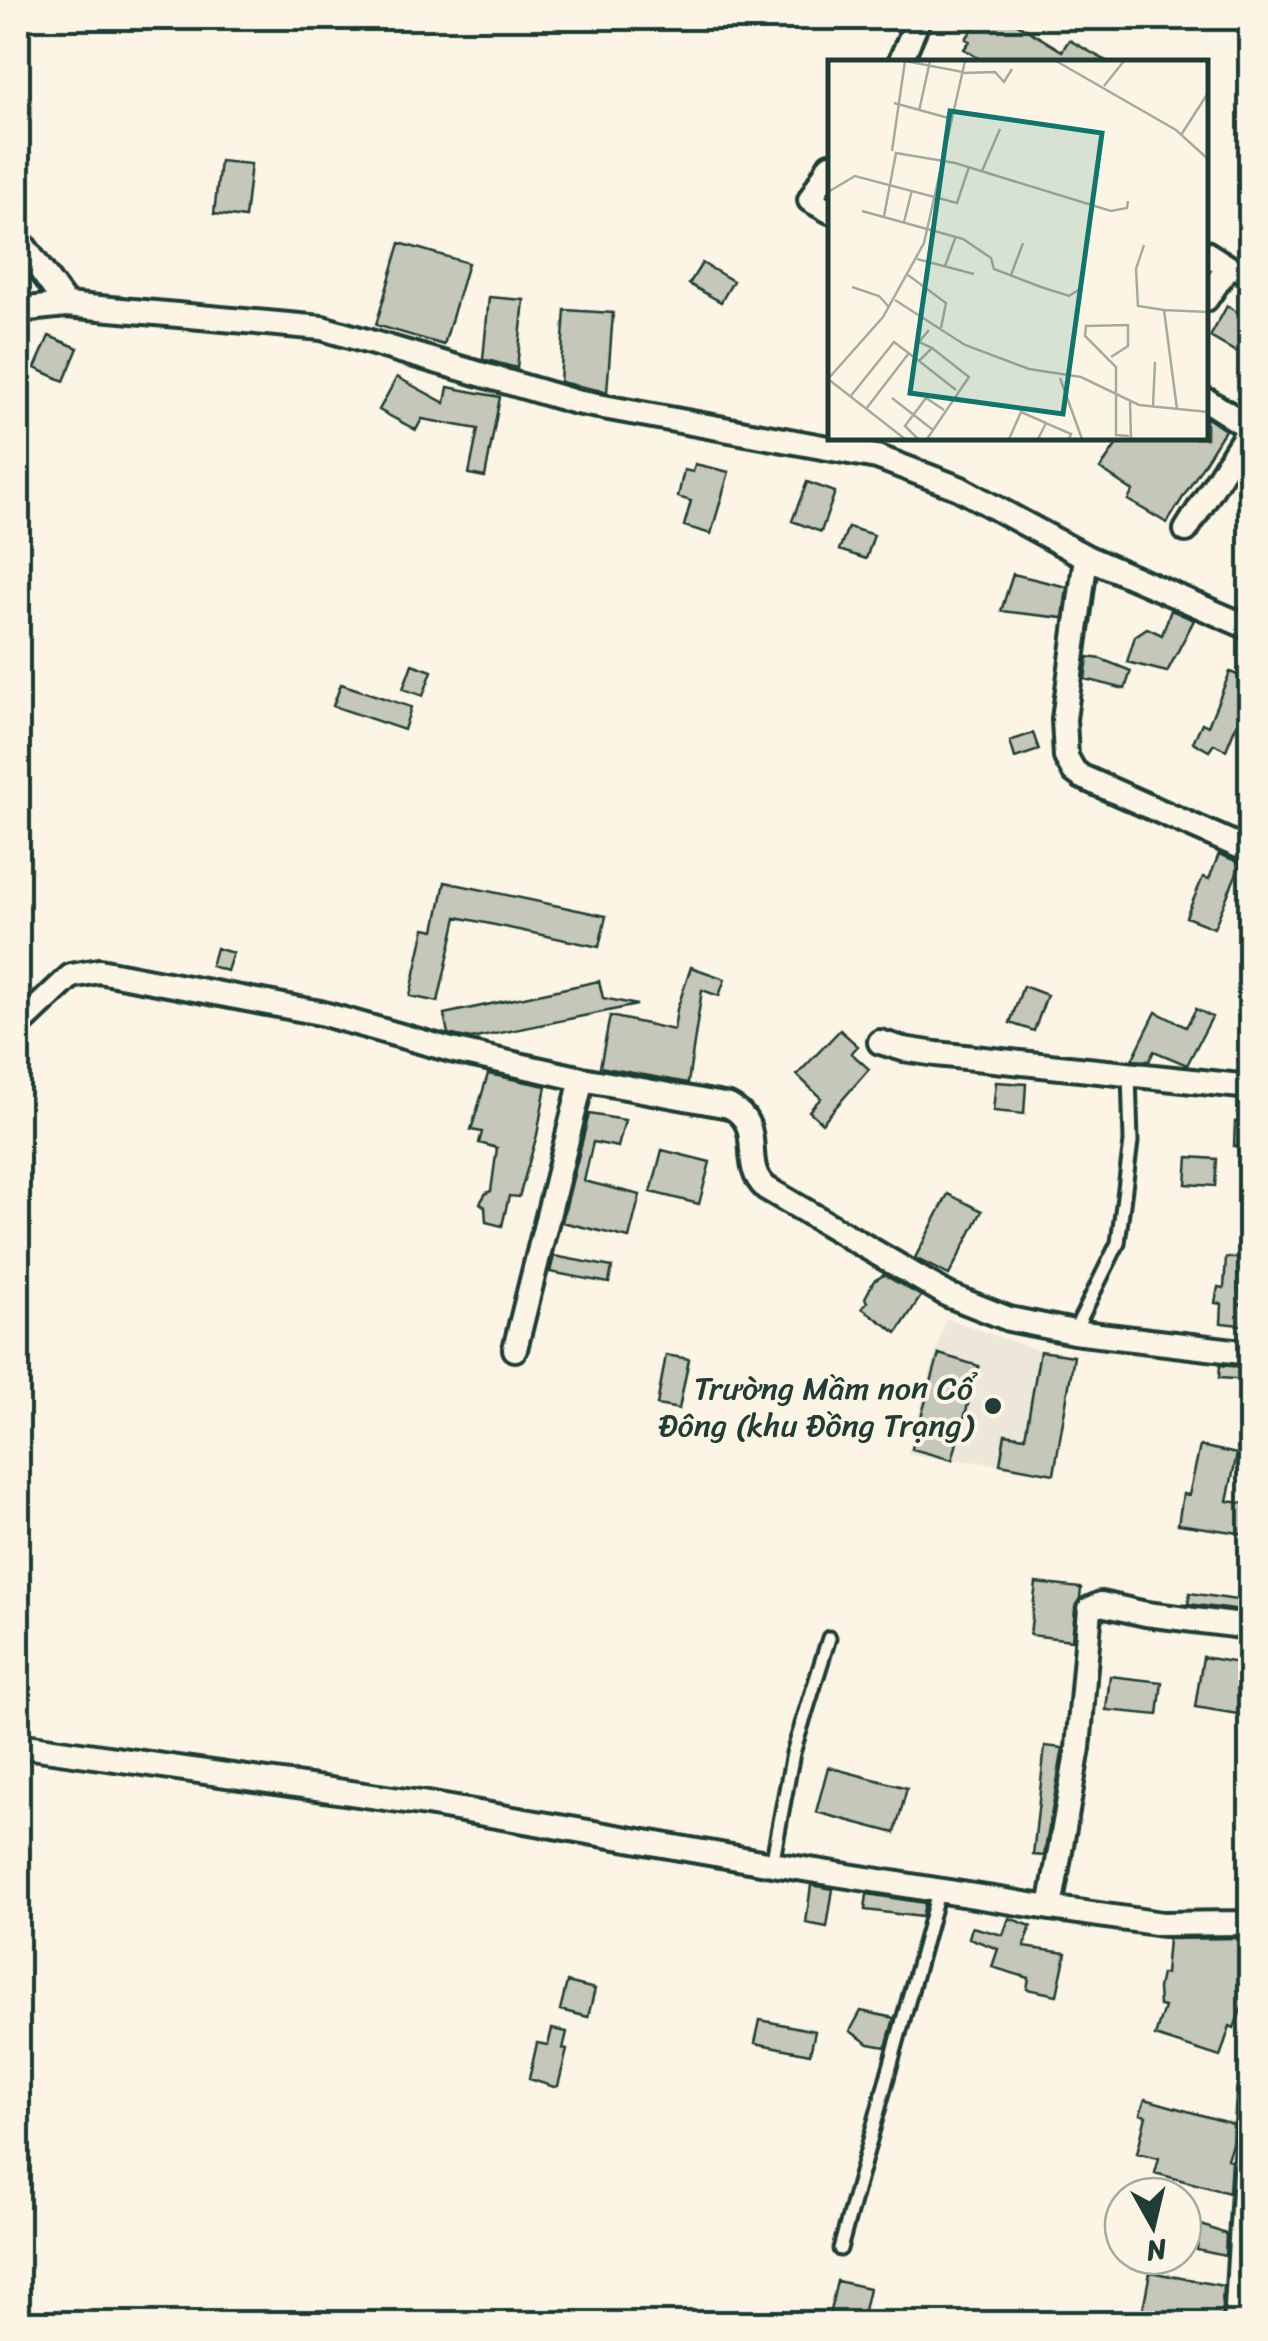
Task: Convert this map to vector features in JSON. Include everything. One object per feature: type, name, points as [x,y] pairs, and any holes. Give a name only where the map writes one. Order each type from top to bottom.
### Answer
[{"type":"street","points":[[901,60],[919,18]]},
{"type":"street","points":[[828,168],[810,200],[828,210]]},
{"type":"street","points":[[18,238],[66,305]]},
{"type":"street","points":[[1208,253],[1228,267],[1208,297]]},
{"type":"street","points":[[18,310],[66,305],[322,328],[576,402],[877,457],[958,488],[1086,557],[1250,628]]},
{"type":"street","points":[[1186,530],[1250,428],[1208,401]]},
{"type":"street","points":[[1086,557],[1064,719],[1069,763],[1082,777],[1248,843]]},
{"type":"street","points":[[18,1026],[72,976],[98,971],[320,1012],[450,1050],[729,1106],[740,1112],[749,1125],[758,1182],[948,1296],[1009,1319],[1074,1332],[1250,1353]]},
{"type":"street","points":[[880,1042],[936,1054],[1250,1087]]},
{"type":"street","points":[[515,1349],[582,1079]]},
{"type":"street","points":[[1050,1908],[1078,1748],[1090,1608],[1101,1604],[1146,1614],[1250,1627]]},
{"type":"street","points":[[18,1745],[427,1804],[772,1864],[1162,1924],[1250,1920]]},
{"type":"street","points":[[1236,2324],[1246,2276],[1240,2262],[1250,2090]]},
{"type":"lane","points":[[1228,267],[1250,282]]},
{"type":"lane","points":[[1074,1332],[1118,1243],[1131,1142],[1129,1073]]},
{"type":"lane","points":[[772,1864],[792,1753],[828,1638]]},
{"type":"lane","points":[[840,2249],[939,1889]]},
{"type":"shaded area","name":"Trường Mầm non Cổ Đông (khu Đồng Trạng)","points":[[946,1318],[1040,1351],[1074,1356],[1054,1474],[907,1455]]},
{"type":"building","points":[[979,18],[1019,18],[1016,23],[1062,51],[1069,40],[1104,60],[981,60],[964,49],[970,41],[966,39]]},
{"type":"building","points":[[220,161],[251,164],[245,218],[214,214]]},
{"type":"building","points":[[400,243],[468,263],[444,345],[376,325]]},
{"type":"building","points":[[702,263],[733,281],[721,302],[689,284]]},
{"type":"building","points":[[489,297],[524,300],[517,368],[483,359]]},
{"type":"building","points":[[1227,306],[1250,320],[1250,360],[1210,337]]},
{"type":"building","points":[[565,310],[613,313],[607,392],[560,382]]},
{"type":"building","points":[[49,336],[78,348],[64,381],[35,368]]},
{"type":"building","points":[[397,377],[445,403],[448,387],[500,397],[485,477],[469,474],[478,429],[422,419],[416,430],[379,410]]},
{"type":"building","points":[[1208,418],[1225,430],[1167,523],[1128,500],[1133,491],[1100,469],[1120,440],[1208,440]]},
{"type":"building","points":[[695,464],[729,472],[711,534],[684,526],[691,501],[678,497],[684,470],[693,472]]},
{"type":"building","points":[[807,482],[835,492],[821,532],[792,521]]},
{"type":"building","points":[[848,527],[874,535],[866,559],[839,550]]},
{"type":"building","points":[[1013,574],[1067,587],[1063,618],[1001,611]]},
{"type":"building","points":[[1171,610],[1194,620],[1167,672],[1127,662],[1135,636],[1147,628],[1162,635]]},
{"type":"building","points":[[1088,657],[1131,671],[1125,689],[1085,679]]},
{"type":"building","points":[[412,664],[432,671],[423,696],[403,689]]},
{"type":"building","points":[[1230,672],[1250,680],[1250,691],[1226,750],[1214,744],[1209,751],[1193,742],[1202,723],[1208,726]]},
{"type":"building","points":[[341,684],[411,707],[404,730],[333,706]]},
{"type":"building","points":[[1033,733],[1039,750],[1015,758],[1010,741]]},
{"type":"building","points":[[1219,854],[1241,863],[1214,928],[1186,917],[1203,877],[1209,879]]},
{"type":"building","points":[[445,882],[606,916],[599,947],[457,917],[438,1002],[410,996],[425,928],[435,930]]},
{"type":"building","points":[[216,948],[233,953],[227,971],[211,966]]},
{"type":"building","points":[[691,967],[725,979],[719,996],[702,990],[688,1083],[600,1067],[610,1016],[674,1030]]},
{"type":"building","points":[[599,981],[603,998],[637,1005],[471,1039],[448,1034],[444,1014]]},
{"type":"building","points":[[1023,986],[1047,995],[1034,1031],[1010,1023]]},
{"type":"building","points":[[1196,1009],[1212,1017],[1187,1065],[1154,1051],[1149,1061],[1132,1060],[1156,1012],[1186,1027]]},
{"type":"building","points":[[840,1030],[858,1046],[851,1053],[869,1069],[822,1123],[809,1111],[821,1098],[797,1075]]},
{"type":"building","points":[[488,1074],[546,1086],[519,1197],[509,1196],[502,1226],[486,1222],[485,1207],[480,1203],[491,1191],[497,1148],[479,1143],[482,1132],[471,1130]]},
{"type":"building","points":[[996,1082],[1026,1084],[1024,1114],[993,1111]]},
{"type":"building","points":[[589,1114],[625,1120],[618,1147],[593,1142],[584,1181],[640,1195],[629,1238],[562,1222]]},
{"type":"building","points":[[1235,1122],[1250,1124],[1250,1146],[1234,1146]]},
{"type":"building","points":[[662,1150],[710,1162],[699,1204],[651,1192]]},
{"type":"building","points":[[1188,1157],[1217,1159],[1215,1186],[1186,1184]]},
{"type":"building","points":[[948,1194],[982,1211],[949,1275],[915,1258]]},
{"type":"building","points":[[554,1256],[612,1267],[609,1283],[550,1272]]},
{"type":"building","points":[[1226,1258],[1238,1258],[1238,1290],[1250,1291],[1250,1305],[1239,1304],[1250,1306],[1250,1326],[1221,1323],[1222,1304],[1215,1303],[1218,1287],[1224,1288]]},
{"type":"building","points":[[884,1275],[921,1296],[897,1333],[862,1308],[874,1281]]},
{"type":"building","points":[[1040,1351],[1074,1356],[1054,1474],[1000,1464],[1005,1434],[1025,1437]]},
{"type":"building","points":[[939,1354],[979,1366],[952,1460],[912,1449]]},
{"type":"building","points":[[666,1355],[689,1359],[679,1409],[657,1405]]},
{"type":"building","points":[[1220,1365],[1250,1368],[1250,1380],[1219,1378]]},
{"type":"building","points":[[1200,1446],[1237,1454],[1227,1501],[1250,1504],[1246,1534],[1178,1524],[1183,1494],[1189,1495]]},
{"type":"building","points":[[1036,1583],[1081,1588],[1072,1640],[1030,1635]]},
{"type":"building","points":[[1190,1593],[1250,1602],[1250,1612],[1188,1604]]},
{"type":"building","points":[[1203,1657],[1250,1665],[1250,1716],[1195,1707]]},
{"type":"building","points":[[1110,1676],[1162,1682],[1158,1715],[1106,1710]]},
{"type":"building","points":[[1045,1746],[1063,1748],[1044,1856],[1033,1855]]},
{"type":"building","points":[[828,1767],[907,1788],[895,1833],[816,1812]]},
{"type":"building","points":[[811,1885],[833,1889],[827,1927],[806,1923]]},
{"type":"building","points":[[867,1894],[925,1903],[922,1917],[865,1910]]},
{"type":"building","points":[[1009,1918],[1031,1926],[1024,1947],[1066,1953],[1057,1995],[1027,1989],[1029,1978],[992,1967],[998,1949],[969,1938],[972,1927],[1003,1935]]},
{"type":"building","points":[[1250,1935],[1245,1983],[1249,1984],[1220,2057],[1155,2036],[1164,2007],[1159,2006],[1158,1988],[1161,1974],[1165,1974],[1168,1939]]},
{"type":"building","points":[[567,1982],[595,1989],[588,2017],[560,2010]]},
{"type":"building","points":[[861,2011],[894,2018],[886,2047],[869,2044],[850,2031]]},
{"type":"building","points":[[760,2020],[815,2031],[810,2054],[755,2043]]},
{"type":"building","points":[[552,2029],[567,2032],[563,2049],[567,2050],[558,2086],[554,2087],[529,2079],[537,2043],[548,2045]]},
{"type":"building","points":[[1145,2099],[1233,2124],[1227,2159],[1231,2160],[1229,2193],[1203,2186],[1203,2176],[1155,2173],[1159,2158],[1137,2153],[1146,2116],[1140,2114]]},
{"type":"building","points":[[1203,2225],[1226,2234],[1225,2256],[1203,2251]]},
{"type":"building","points":[[1149,2276],[1223,2286],[1221,2324],[1192,2324],[1142,2314]]},
{"type":"building","points":[[837,2281],[869,2288],[861,2324],[827,2324]]},
{"type":"place","name":"Trường Mầm non Cổ Đông (khu Đồng Trạng)","points":[[993,1406]]}]
